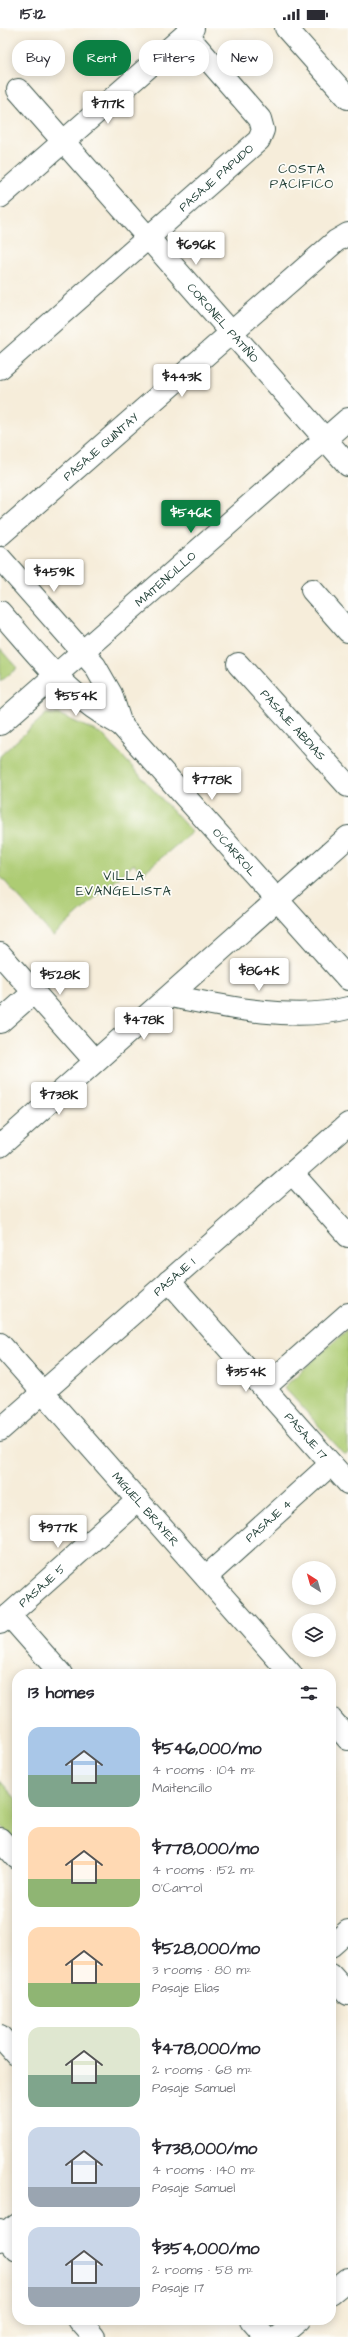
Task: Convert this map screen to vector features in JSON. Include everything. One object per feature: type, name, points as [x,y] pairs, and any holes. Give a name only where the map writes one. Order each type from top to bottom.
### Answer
[{"type":"street","points":[[286,28],[348,98]]},
{"type":"street","points":[[0,197],[189,31]]},
{"type":"street","name":"PASAJE PAPUDO","points":[[0,368],[256,144],[262,136],[260,119],[189,31]]},
{"type":"street","name":"CORONEL PATIÑO","points":[[18,90],[348,465]]},
{"type":"street","name":"PASAJE QUINTAY","points":[[0,535],[336,241],[348,234]]},
{"type":"street","name":"MAITENCILLO","points":[[0,724],[348,419]]},
{"type":"street","name":"O'CARROL","points":[[0,558],[83,652],[105,682],[115,703],[121,725]]},
{"type":"street","points":[[312,590],[348,631]]},
{"type":"street","name":"O'CARROL","points":[[0,612],[56,676],[83,701],[121,725],[348,979]]},
{"type":"street","name":"PASAJE ABDIAS","points":[[238,664],[348,786]]},
{"type":"street","points":[[0,1146],[95,1061],[171,996],[348,837]]},
{"type":"street","points":[[0,954],[95,1061]]},
{"type":"street","points":[[0,1022],[34,992]]},
{"type":"street","points":[[171,996],[216,1004],[295,1014],[329,1013],[348,1008]]},
{"type":"street","name":"PASAJE 1","points":[[0,1430],[348,1124]]},
{"type":"street","points":[[292,1173],[348,1236]]},
{"type":"street","name":"PASAJE 17","points":[[169,1281],[348,1483]]},
{"type":"street","points":[[264,1388],[348,1314]]},
{"type":"street","name":"MIGUEL BRAYER","points":[[0,1344],[287,1669]]},
{"type":"street","name":"PASAJE 4","points":[[206,1577],[331,1464]]},
{"type":"street","name":"PASAJE 5","points":[[4,1619],[138,1500]]},
{"type":"street","points":[[4,1619],[56,1669]]},
{"type":"street","points":[[336,1725],[348,1738]]},
{"type":"street","points":[[0,1839],[12,1852]]},
{"type":"street","points":[[336,1942],[348,1931]]},
{"type":"street","points":[[336,1981],[348,1994]]},
{"type":"street","points":[[0,2036],[12,2049]]},
{"type":"street","points":[[336,2289],[348,2279]]},
{"type":"street","points":[[83,2325],[94,2337]]},
{"type":"street","points":[[255,2325],[266,2337]]},
{"type":"street","points":[[280,2337],[294,2325]]},
{"type":"green space","points":[[0,649],[17,668],[0,682]]},
{"type":"green space","points":[[46,714],[58,714],[102,734],[192,832],[143,873],[134,864],[53,936],[0,876],[0,756]]},
{"type":"green space","points":[[348,1329],[348,1452],[345,1455],[284,1387]]},
{"type":"green space","points":[[0,1781],[12,1794],[12,1837],[0,1824]]},
{"type":"district","name":"COSTA PACÍFICO","points":[[302,176]]},
{"type":"district","name":"VILLA EVANGELISTA","points":[[124,884]]}]
